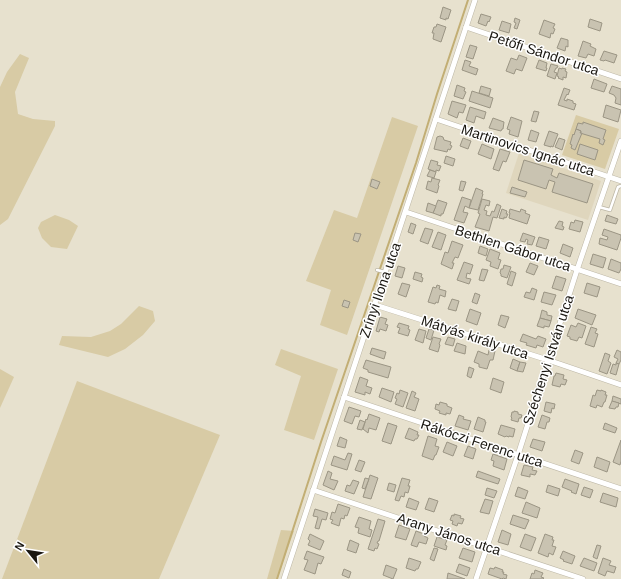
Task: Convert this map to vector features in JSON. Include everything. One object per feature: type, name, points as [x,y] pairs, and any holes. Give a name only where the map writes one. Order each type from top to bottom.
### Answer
[{"type":"street","name":"Zrínyi Ilona utca","points":[[284,579],[375,305],[384,272],[406,212],[475,0]]},
{"type":"street","name":"Petőfi Sándor utca","points":[[466,27],[621,79]]},
{"type":"street","name":"Martinovics Ignác utca","points":[[436,119],[621,181]]},
{"type":"street","name":"Széchenyi István utca","points":[[476,579],[621,141]]},
{"type":"street","name":"Bethlen Gábor utca","points":[[406,212],[621,284]]},
{"type":"street","name":"Mátyás király utca","points":[[375,305],[621,385]]},
{"type":"street","name":"Rákóczi Ferenc utca","points":[[344,397],[621,489]]},
{"type":"street","name":"Arany János utca","points":[[313,490],[583,579]]},
{"type":"lane","points":[[599,207],[610,210],[618,187],[621,186]]},
{"type":"lane","points":[[377,270],[384,272]]},
{"type":"shaded area","points":[[20,54],[29,58],[15,92],[18,114],[33,119],[55,121],[55,126],[8,219],[0,225],[0,87],[7,72]]},
{"type":"shaded area","points":[[576,115],[619,129],[605,169],[562,155]]},
{"type":"shaded area","points":[[392,117],[418,126],[347,335],[320,325],[331,290],[306,281],[334,210],[357,218]]},
{"type":"shaded area","points":[[519,153],[601,181],[588,220],[506,193]]},
{"type":"shaded area","points":[[55,215],[69,220],[78,226],[67,249],[51,247],[42,238],[38,228],[41,222]]},
{"type":"shaded area","points":[[139,306],[153,311],[155,321],[143,335],[125,349],[108,357],[59,345],[62,336],[91,337],[110,331],[121,324]]},
{"type":"shaded area","points":[[281,349],[338,369],[314,440],[284,430],[301,376],[275,365]]},
{"type":"shaded area","points":[[0,369],[14,377],[0,408]]},
{"type":"shaded area","points":[[77,381],[220,435],[159,579],[2,579]]},
{"type":"shaded area","points":[[281,530],[294,531],[277,579],[267,579]]},
{"type":"building","points":[[443,7],[451,10],[448,19],[446,18],[446,20],[440,18]]},
{"type":"building","points":[[481,14],[491,17],[486,26],[478,23]]},
{"type":"building","points":[[515,18],[520,20],[517,29],[514,28],[516,23],[514,22]]},
{"type":"building","points":[[590,19],[602,23],[600,31],[588,27]]},
{"type":"building","points":[[544,20],[555,24],[553,28],[555,29],[553,34],[551,33],[550,38],[539,34]]},
{"type":"building","points":[[502,21],[511,24],[509,33],[499,30]]},
{"type":"building","points":[[437,24],[446,27],[441,42],[433,39],[434,33],[432,33]]},
{"type":"building","points":[[561,38],[568,40],[568,47],[566,46],[565,51],[557,48]]},
{"type":"building","points":[[583,41],[591,44],[590,46],[596,49],[594,56],[588,54],[586,58],[578,56]]},
{"type":"building","points":[[470,45],[477,47],[473,59],[466,57]]},
{"type":"building","points":[[604,51],[617,55],[614,63],[600,60]]},
{"type":"building","points":[[519,55],[527,58],[522,71],[516,69],[514,74],[506,71],[511,58],[517,60]]},
{"type":"building","points":[[465,60],[471,62],[469,66],[478,69],[476,75],[462,70]]},
{"type":"building","points":[[539,60],[547,63],[546,71],[536,68]]},
{"type":"building","points":[[551,64],[558,66],[554,72],[557,73],[555,79],[547,76]]},
{"type":"building","points":[[559,68],[566,69],[565,71],[567,72],[566,78],[563,77],[563,80],[557,76]]},
{"type":"building","points":[[594,79],[607,84],[604,92],[591,88]]},
{"type":"building","points":[[457,85],[465,88],[464,91],[466,92],[463,99],[454,96]]},
{"type":"building","points":[[481,86],[491,89],[489,96],[479,93]]},
{"type":"building","points":[[612,86],[621,89],[621,105],[615,103],[616,98],[614,95],[609,93]]},
{"type":"building","points":[[564,88],[570,90],[564,100],[567,101],[567,99],[573,101],[573,103],[576,104],[574,110],[558,105]]},
{"type":"building","points":[[472,91],[493,98],[490,108],[469,101]]},
{"type":"building","points":[[452,101],[466,105],[463,113],[459,112],[457,118],[448,114]]},
{"type":"building","points":[[606,105],[621,110],[618,122],[603,117]]},
{"type":"building","points":[[470,107],[486,112],[484,119],[476,116],[474,123],[466,120]]},
{"type":"building","points":[[534,111],[539,112],[536,122],[531,121]]},
{"type":"building","points":[[511,117],[522,121],[518,137],[509,134],[510,130],[507,129]]},
{"type":"building","points":[[493,118],[504,122],[503,129],[501,131],[489,128]]},
{"type":"building","points":[[583,122],[606,130],[603,145],[599,143],[600,139],[580,133],[581,131],[576,129],[578,123],[583,124]]},
{"type":"building","points":[[576,129],[582,133],[575,150],[571,148],[572,145],[570,144]]},
{"type":"building","points":[[531,130],[539,133],[536,142],[528,140]]},
{"type":"building","points":[[549,131],[558,134],[553,147],[544,145]]},
{"type":"building","points":[[437,137],[443,137],[444,140],[451,142],[450,145],[452,146],[447,152],[434,149]]},
{"type":"building","points":[[463,138],[471,141],[468,149],[460,146]]},
{"type":"building","points":[[559,138],[565,140],[562,150],[555,147]]},
{"type":"building","points":[[482,144],[494,149],[491,159],[478,154]]},
{"type":"building","points":[[580,144],[598,150],[595,160],[577,154]]},
{"type":"building","points":[[500,149],[510,152],[506,162],[503,161],[499,171],[493,169]]},
{"type":"building","points":[[446,156],[455,159],[453,166],[444,163]]},
{"type":"building","points":[[431,160],[438,162],[437,165],[441,166],[439,171],[436,170],[436,172],[428,169]]},
{"type":"building","points":[[524,160],[553,169],[551,175],[557,178],[559,173],[593,184],[587,203],[552,192],[555,182],[549,180],[546,189],[518,180]]},
{"type":"building","points":[[430,170],[436,172],[434,178],[427,176]]},
{"type":"building","points":[[432,178],[440,180],[437,193],[426,189],[428,181],[431,182]]},
{"type":"building","points":[[372,179],[380,182],[377,189],[370,186]]},
{"type":"building","points":[[461,181],[466,182],[463,191],[459,190]]},
{"type":"building","points":[[512,187],[527,192],[525,197],[510,193]]},
{"type":"building","points":[[476,188],[483,191],[478,210],[469,208]]},
{"type":"building","points":[[462,197],[471,200],[469,208],[465,206],[463,212],[468,213],[464,223],[454,220]]},
{"type":"building","points":[[482,199],[490,201],[489,206],[486,205],[484,210],[487,211],[486,215],[490,216],[492,211],[494,212],[497,204],[501,206],[497,218],[493,217],[489,231],[475,227],[480,214],[478,213]]},
{"type":"building","points":[[438,200],[447,203],[441,216],[433,213]]},
{"type":"building","points":[[428,203],[436,206],[433,213],[426,211]]},
{"type":"building","points":[[502,209],[507,211],[506,214],[508,214],[506,218],[504,217],[504,219],[499,218]]},
{"type":"building","points":[[510,209],[520,212],[521,209],[526,211],[525,213],[530,215],[527,224],[509,218]]},
{"type":"building","points":[[607,215],[618,219],[616,224],[605,221]]},
{"type":"building","points":[[575,220],[583,222],[580,232],[569,229],[571,222],[574,223]]},
{"type":"building","points":[[559,221],[563,222],[563,230],[555,228]]},
{"type":"building","points":[[411,223],[416,225],[413,234],[408,232]]},
{"type":"building","points":[[425,228],[433,230],[428,244],[420,241]]},
{"type":"building","points":[[604,229],[621,235],[617,250],[599,244],[600,238],[607,240],[608,237],[602,235]]},
{"type":"building","points":[[438,232],[446,235],[441,250],[432,247]]},
{"type":"building","points":[[355,233],[361,234],[358,242],[353,240]]},
{"type":"building","points":[[523,233],[535,237],[532,245],[527,244],[528,240],[526,239],[525,242],[520,241]]},
{"type":"building","points":[[539,237],[549,240],[546,249],[536,246]]},
{"type":"building","points":[[452,241],[463,245],[458,258],[455,257],[452,263],[454,263],[452,269],[441,264],[445,252],[448,253]]},
{"type":"building","points":[[563,244],[573,248],[570,257],[560,253]]},
{"type":"building","points":[[480,246],[488,249],[486,256],[478,253]]},
{"type":"building","points":[[490,249],[500,253],[498,259],[501,260],[498,269],[490,266],[491,262],[486,260]]},
{"type":"building","points":[[593,254],[606,258],[603,268],[590,264]]},
{"type":"building","points":[[611,259],[621,263],[619,273],[608,269]]},
{"type":"building","points":[[464,262],[473,265],[470,274],[467,273],[466,278],[471,279],[469,284],[457,280]]},
{"type":"building","points":[[530,263],[538,266],[534,275],[526,272]]},
{"type":"building","points":[[504,265],[511,267],[507,278],[501,276],[500,273]]},
{"type":"building","points":[[398,266],[405,268],[402,278],[395,276]]},
{"type":"building","points":[[482,269],[488,270],[484,281],[479,280]]},
{"type":"building","points":[[511,271],[516,273],[512,286],[507,284]]},
{"type":"building","points":[[415,272],[422,274],[422,282],[413,279]]},
{"type":"building","points":[[556,276],[566,279],[562,291],[552,288]]},
{"type":"building","points":[[402,283],[410,285],[406,297],[398,294]]},
{"type":"building","points":[[587,283],[600,287],[597,297],[584,293]]},
{"type":"building","points":[[437,285],[440,286],[439,289],[446,291],[445,297],[440,295],[438,303],[436,302],[435,304],[428,302],[433,287],[436,288]]},
{"type":"building","points":[[532,288],[537,290],[534,300],[524,297],[526,292],[530,293]]},
{"type":"building","points":[[544,292],[556,295],[552,305],[541,302]]},
{"type":"building","points":[[475,293],[480,295],[477,304],[472,302]]},
{"type":"building","points":[[452,299],[459,301],[456,311],[448,309]]},
{"type":"building","points":[[344,300],[350,302],[348,308],[342,306]]},
{"type":"building","points":[[470,309],[481,313],[477,325],[466,321]]},
{"type":"building","points":[[578,309],[596,315],[592,325],[575,318]]},
{"type":"building","points":[[542,310],[547,312],[547,315],[552,316],[551,321],[540,318]]},
{"type":"building","points":[[501,315],[509,317],[505,328],[498,325]]},
{"type":"building","points":[[380,317],[387,319],[385,324],[388,325],[386,331],[380,329],[379,332],[376,331]]},
{"type":"building","points":[[540,318],[551,321],[549,327],[544,326],[544,328],[537,326]]},
{"type":"building","points":[[399,323],[409,326],[408,329],[410,330],[408,336],[398,333],[400,328],[397,327]]},
{"type":"building","points":[[578,323],[586,326],[582,338],[579,337],[577,341],[570,339],[570,337],[567,336],[571,325],[576,327]]},
{"type":"building","points":[[591,327],[597,329],[595,333],[598,334],[594,347],[585,344]]},
{"type":"building","points":[[419,329],[426,331],[423,343],[415,340]]},
{"type":"building","points":[[429,329],[434,330],[431,340],[426,338]]},
{"type":"building","points":[[523,334],[536,339],[538,336],[546,339],[543,347],[537,345],[536,348],[526,345],[527,343],[520,341]]},
{"type":"building","points":[[433,337],[441,339],[438,352],[429,349]]},
{"type":"building","points":[[448,337],[455,339],[453,346],[445,344]]},
{"type":"building","points":[[457,343],[466,346],[465,354],[454,351]]},
{"type":"building","points":[[372,348],[386,352],[384,359],[370,354]]},
{"type":"building","points":[[489,350],[495,351],[493,360],[490,360],[487,369],[479,367],[479,364],[474,362],[478,351],[488,355]]},
{"type":"building","points":[[617,350],[621,352],[621,360],[619,364],[616,363],[618,359],[614,357]]},
{"type":"building","points":[[605,353],[610,355],[608,361],[611,363],[607,374],[599,371]]},
{"type":"building","points":[[513,359],[520,362],[517,371],[510,368]]},
{"type":"building","points":[[366,360],[391,367],[388,378],[368,372],[368,370],[363,368]]},
{"type":"building","points":[[520,362],[526,363],[523,372],[517,371]]},
{"type":"building","points":[[616,363],[619,364],[616,375],[610,373],[613,364],[616,365]]},
{"type":"building","points":[[469,367],[474,369],[471,378],[467,376]]},
{"type":"building","points":[[556,373],[564,375],[563,379],[567,380],[565,385],[561,384],[560,387],[552,385]]},
{"type":"building","points":[[360,377],[368,380],[366,386],[372,388],[370,394],[365,392],[365,395],[355,392]]},
{"type":"building","points":[[493,378],[504,382],[501,393],[490,389]]},
{"type":"building","points":[[382,388],[394,392],[391,402],[379,397]]},
{"type":"building","points":[[400,390],[408,393],[403,407],[395,404],[397,399],[395,398],[397,393],[399,394]]},
{"type":"building","points":[[597,390],[606,392],[605,395],[607,395],[602,407],[597,405],[596,408],[590,406],[593,395],[595,396]]},
{"type":"building","points":[[412,391],[416,393],[414,397],[419,399],[415,411],[406,408]]},
{"type":"building","points":[[613,396],[621,399],[621,404],[612,401]]},
{"type":"building","points":[[612,401],[619,403],[618,407],[615,409],[609,408]]},
{"type":"building","points":[[440,402],[447,404],[447,406],[452,408],[450,414],[446,413],[446,415],[439,413],[440,411],[435,409],[436,404],[439,405]]},
{"type":"building","points":[[546,402],[555,404],[551,413],[544,411]]},
{"type":"building","points":[[349,407],[361,411],[359,417],[355,416],[352,424],[344,421]]},
{"type":"building","points":[[514,411],[522,415],[518,422],[511,420],[512,412]]},
{"type":"building","points":[[369,414],[380,418],[376,430],[369,428],[368,433],[363,429]]},
{"type":"building","points":[[459,415],[464,417],[463,419],[471,421],[468,430],[455,426]]},
{"type":"building","points":[[542,415],[550,418],[545,429],[538,427]]},
{"type":"building","points":[[478,417],[486,422],[483,432],[474,429]]},
{"type":"building","points":[[360,420],[365,422],[362,430],[357,429]]},
{"type":"building","points":[[388,423],[397,426],[391,444],[382,441]]},
{"type":"building","points":[[605,423],[617,428],[615,433],[603,429]]},
{"type":"building","points":[[501,425],[515,429],[513,437],[505,437],[498,434]]},
{"type":"building","points":[[409,428],[418,432],[417,435],[419,435],[414,441],[405,438]]},
{"type":"building","points":[[428,436],[437,439],[435,446],[439,447],[433,460],[422,456]]},
{"type":"building","points":[[340,437],[347,440],[345,448],[337,446]]},
{"type":"building","points":[[533,439],[545,442],[542,451],[530,447]]},
{"type":"building","points":[[621,440],[621,461],[620,465],[613,462]]},
{"type":"building","points":[[447,442],[457,446],[453,456],[443,452]]},
{"type":"building","points":[[468,446],[476,449],[473,459],[464,456]]},
{"type":"building","points":[[575,450],[583,453],[579,464],[571,461]]},
{"type":"building","points":[[348,453],[352,454],[347,470],[331,465],[334,456],[345,460]]},
{"type":"building","points":[[493,454],[507,459],[504,470],[493,466],[494,461],[491,460]]},
{"type":"building","points":[[597,457],[610,462],[607,472],[594,467]]},
{"type":"building","points":[[359,460],[365,462],[361,472],[355,470]]},
{"type":"building","points":[[524,465],[533,467],[532,470],[537,471],[535,475],[530,474],[530,477],[521,475]]},
{"type":"building","points":[[328,471],[332,473],[330,479],[338,481],[334,490],[323,485]]},
{"type":"building","points":[[478,471],[500,479],[498,484],[476,477]]},
{"type":"building","points":[[370,475],[378,478],[371,499],[363,497]]},
{"type":"building","points":[[365,478],[369,479],[365,489],[362,488]]},
{"type":"building","points":[[402,478],[410,480],[408,486],[410,486],[408,493],[405,492],[404,497],[401,496],[399,501],[395,500]]},
{"type":"building","points":[[565,479],[579,484],[576,494],[562,487]]},
{"type":"building","points":[[353,480],[359,482],[354,494],[345,491],[347,485],[350,486]]},
{"type":"building","points":[[389,483],[396,485],[394,492],[387,490]]},
{"type":"building","points":[[548,485],[560,489],[558,496],[546,492]]},
{"type":"building","points":[[518,487],[528,491],[525,499],[515,496]]},
{"type":"building","points":[[584,487],[593,490],[590,498],[581,495]]},
{"type":"building","points":[[487,488],[497,491],[494,498],[485,495]]},
{"type":"building","points":[[603,493],[618,498],[616,507],[600,502]]},
{"type":"building","points":[[409,498],[419,502],[416,510],[406,507]]},
{"type":"building","points":[[429,498],[438,501],[434,512],[425,509]]},
{"type":"building","points":[[485,499],[493,501],[489,514],[480,512]]},
{"type":"building","points":[[526,502],[540,508],[537,518],[522,513]]},
{"type":"building","points":[[338,504],[350,508],[347,516],[345,515],[344,519],[341,518],[339,526],[331,523],[333,520],[330,519],[332,512],[335,513]]},
{"type":"building","points":[[315,509],[328,513],[326,520],[322,519],[319,529],[315,528],[318,517],[313,516]]},
{"type":"building","points":[[454,514],[461,516],[460,518],[464,519],[462,524],[458,523],[457,526],[452,524],[453,521],[450,520]]},
{"type":"building","points":[[513,515],[529,520],[525,529],[510,524]]},
{"type":"building","points":[[359,517],[371,521],[369,529],[372,530],[370,537],[358,533],[359,528],[355,527]]},
{"type":"building","points":[[378,519],[385,521],[377,543],[379,544],[377,549],[375,548],[374,551],[368,549]]},
{"type":"building","points":[[399,525],[410,529],[406,540],[395,537]]},
{"type":"building","points":[[502,530],[511,534],[508,545],[498,542]]},
{"type":"building","points":[[416,531],[424,534],[424,536],[428,538],[426,544],[419,542],[417,547],[411,545]]},
{"type":"building","points":[[310,534],[324,541],[320,550],[308,545],[310,541],[308,539]]},
{"type":"building","points":[[525,534],[536,538],[531,551],[520,547]]},
{"type":"building","points":[[545,534],[553,537],[552,540],[554,540],[552,546],[556,547],[553,555],[549,553],[548,557],[538,553]]},
{"type":"building","points":[[437,537],[447,540],[445,545],[447,546],[446,550],[434,546]]},
{"type":"building","points":[[350,540],[359,544],[356,553],[347,550]]},
{"type":"building","points":[[597,545],[601,546],[597,559],[593,557]]},
{"type":"building","points":[[434,548],[438,549],[434,561],[430,559]]},
{"type":"building","points":[[463,548],[475,552],[472,562],[459,558]]},
{"type":"building","points":[[307,551],[324,557],[321,564],[318,563],[315,574],[304,570],[308,560],[304,559]]},
{"type":"building","points":[[563,551],[575,556],[572,564],[563,561],[564,560],[560,558]]},
{"type":"building","points":[[409,558],[421,562],[418,569],[415,571],[406,568]]},
{"type":"building","points":[[584,558],[597,563],[594,571],[580,566]]},
{"type":"building","points":[[603,558],[611,561],[609,565],[616,567],[614,573],[607,571],[605,576],[598,573]]},
{"type":"building","points":[[459,564],[470,568],[467,576],[456,572]]},
{"type":"building","points":[[386,565],[397,569],[393,579],[383,575]]},
{"type":"building","points":[[495,567],[503,570],[503,574],[507,575],[506,579],[488,574],[490,568],[494,569]]},
{"type":"building","points":[[344,569],[351,572],[349,578],[342,575]]},
{"type":"building","points":[[535,570],[543,573],[541,577],[544,578],[543,579],[530,579]]},
{"type":"building","points":[[448,573],[465,579],[447,579]]},
{"type":"waterway","points":[[277,579],[321,442],[416,163],[468,0]]}]
